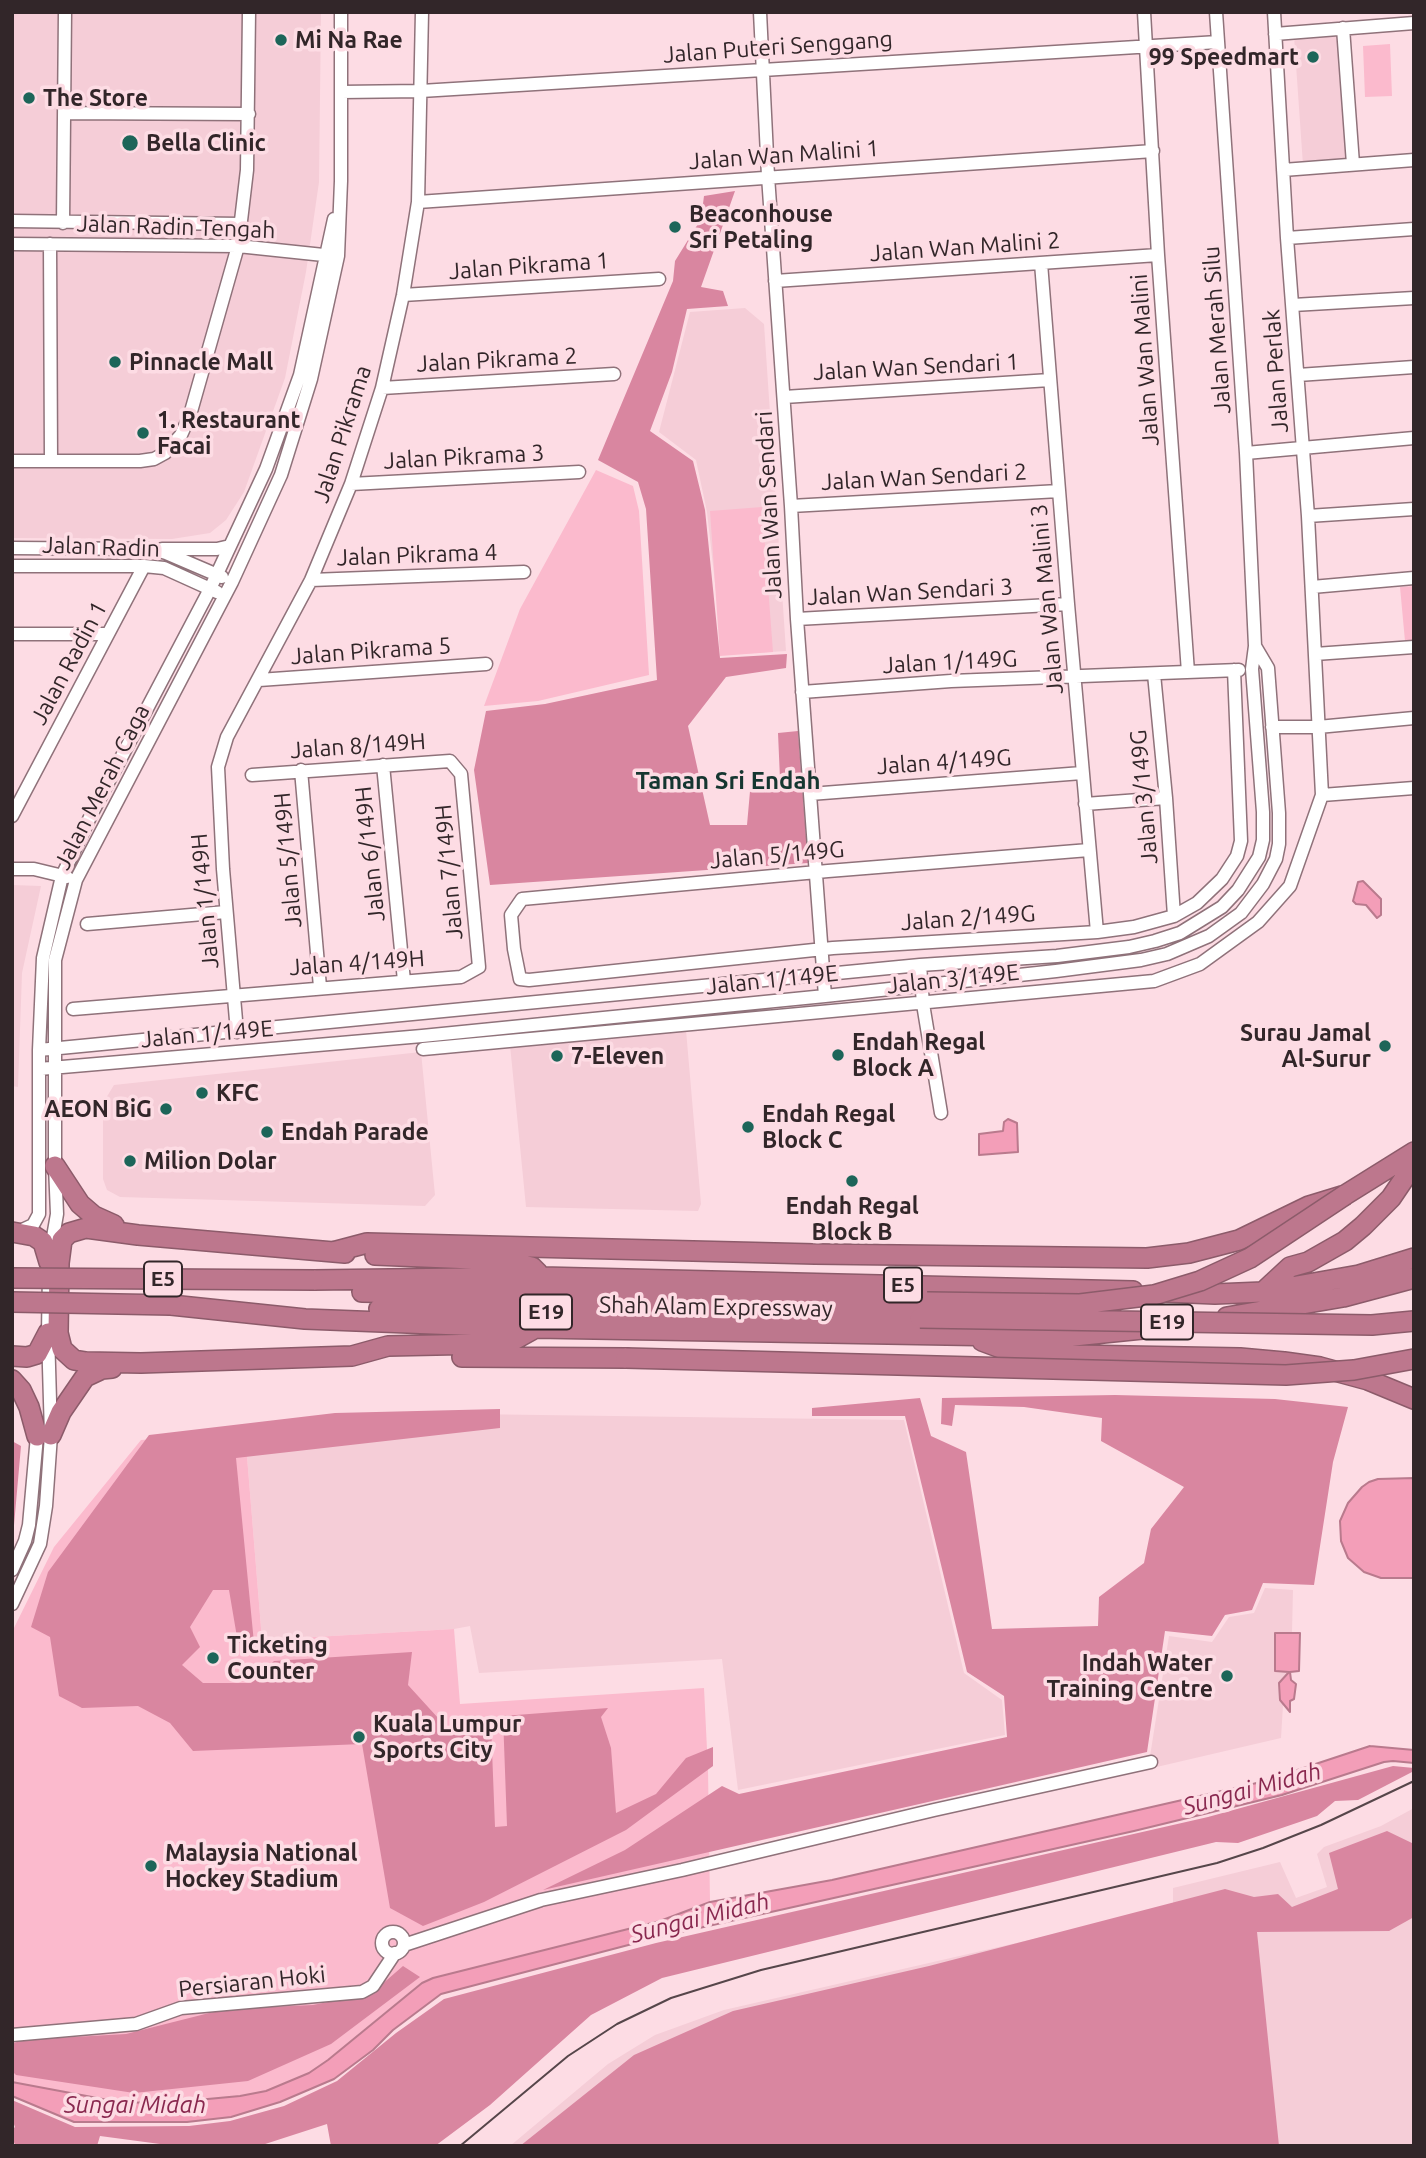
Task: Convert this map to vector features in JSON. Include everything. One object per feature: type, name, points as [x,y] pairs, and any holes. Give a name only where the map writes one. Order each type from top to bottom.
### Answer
[{"type":"highway","name":"E19","points":[[171,1305],[923,1310],[1080,1304],[1154,1295],[1200,1281],[1250,1258],[1414,1152]]},
{"type":"highway","points":[[1264,1292],[1290,1268],[1308,1262],[1345,1241],[1363,1226],[1391,1198],[1414,1164]]},
{"type":"highway","points":[[55,1166],[80,1204],[94,1216],[138,1235]]},
{"type":"highway","points":[[333,1252],[368,1243],[1105,1259],[1189,1253],[1239,1240],[1309,1206],[1345,1195]]},
{"type":"highway","points":[[542,1277],[532,1268],[497,1260],[333,1252],[86,1228],[69,1233],[62,1240],[58,1333],[62,1349],[78,1362],[141,1363],[352,1356],[625,1358],[1286,1375],[1354,1370],[1414,1359]]},
{"type":"highway","points":[[14,1232],[34,1236],[43,1242],[49,1262]]},
{"type":"highway","name":"Shah Alam Expressway","points":[[542,1277],[1215,1294],[1264,1292],[1359,1275],[1414,1258]]},
{"type":"highway","name":"E5","points":[[12,1278],[314,1280],[542,1277]]},
{"type":"highway","name":"Shah Alam Expressway","points":[[12,1301],[171,1305],[305,1318],[536,1328],[1064,1337],[1141,1330],[1242,1315],[1343,1297],[1414,1278]]},
{"type":"highway","name":"E19","points":[[314,1280],[346,1292],[1372,1325],[1414,1321]]},
{"type":"highway","points":[[352,1356],[388,1346],[484,1344],[514,1340],[536,1328]]},
{"type":"highway","points":[[12,1356],[27,1357],[37,1354],[48,1333]]},
{"type":"highway","points":[[968,1336],[1017,1354],[1240,1358],[1320,1367],[1368,1380],[1414,1399]]},
{"type":"highway","points":[[12,1380],[21,1390],[44,1436],[85,1377],[102,1369],[141,1363]]},
{"type":"street","points":[[63,223],[65,12]]},
{"type":"street","points":[[12,461],[154,459],[173,446],[190,415],[239,246],[247,170],[249,12]]},
{"type":"street","name":"Jalan Merah Caga","points":[[12,1604],[40,1544],[46,1506],[44,1436],[49,1262],[57,1214],[55,960],[76,880],[232,582],[281,475],[311,379],[332,256],[341,181],[341,12]]},
{"type":"street","name":"Jalan Pikrama","points":[[218,767],[227,737],[311,580],[351,484],[382,388],[403,295],[418,202],[422,12]]},
{"type":"street","name":"Jalan Wan Sendari","points":[[761,12],[768,176],[825,996]]},
{"type":"street","name":"Jalan Wan Malini","points":[[1144,12],[1158,255],[1188,672]]},
{"type":"street","name":"Jalan Merah Silu","points":[[1216,12],[1246,453],[1255,646],[1252,669]]},
{"type":"street","name":"Jalan Perlak","points":[[1274,12],[1287,238],[1308,516],[1318,727]]},
{"type":"street","points":[[1275,34],[1414,23]]},
{"type":"street","points":[[1343,28],[1353,164]]},
{"type":"street","name":"Jalan Puteri Senggang","points":[[341,92],[421,91],[1218,42]]},
{"type":"street","points":[[64,113],[249,114]]},
{"type":"street","name":"Jalan Wan Malini 1","points":[[418,202],[1153,151]]},
{"type":"street","points":[[1283,170],[1414,160]]},
{"type":"street","name":"Jalan Radin Tengah","points":[[12,221],[241,224]]},
{"type":"street","points":[[1287,238],[1414,229]]},
{"type":"street","name":"Jalan Radin Tengah","points":[[12,244],[239,246],[332,256]]},
{"type":"street","points":[[50,244],[51,461]]},
{"type":"street","points":[[234,261],[244,252],[260,248]]},
{"type":"street","name":"Jalan Wan Malini 2","points":[[775,281],[1158,255]]},
{"type":"street","name":"Jalan Merah Caga","points":[[14,1232],[33,1225],[39,1214],[39,1050],[43,958],[62,876],[98,801],[210,589],[266,469],[300,375],[332,256]]},
{"type":"street","name":"Jalan Wan Malini 3","points":[[1041,263],[1097,932]]},
{"type":"street","name":"Jalan Pikrama 1","points":[[403,295],[659,279]]},
{"type":"street","points":[[1293,305],[1414,298]]},
{"type":"street","points":[[1298,375],[1414,366]]},
{"type":"street","name":"Jalan Pikrama 2","points":[[382,388],[614,374]]},
{"type":"street","name":"Jalan Wan Sendari 1","points":[[784,397],[1050,380]]},
{"type":"street","points":[[1246,453],[1414,438]]},
{"type":"street","name":"Jalan Pikrama 3","points":[[351,484],[579,472]]},
{"type":"street","name":"Jalan Wan Sendari 2","points":[[791,506],[1059,491]]},
{"type":"street","points":[[1308,516],[1414,509]]},
{"type":"street","points":[[152,549],[217,549],[230,546]]},
{"type":"street","name":"Jalan Radin","points":[[12,548],[152,549],[232,582]]},
{"type":"street","name":"Jalan Radin","points":[[12,566],[163,568],[224,595]]},
{"type":"street","name":"Jalan Radin 1","points":[[12,816],[144,566]]},
{"type":"street","name":"Jalan Pikrama 4","points":[[311,580],[524,572]]},
{"type":"street","points":[[1312,587],[1414,578]]},
{"type":"street","name":"Jalan Wan Sendari 3","points":[[797,619],[1068,604]]},
{"type":"street","points":[[12,634],[108,634]]},
{"type":"street","name":"Jalan Merah Silu","points":[[1255,646],[1268,668]]},
{"type":"street","points":[[1315,654],[1414,647]]},
{"type":"street","name":"Jalan Pikrama 5","points":[[259,680],[486,664]]},
{"type":"street","name":"Jalan 1/149G","points":[[802,692],[951,681],[1268,668]]},
{"type":"street","name":"Jalan 1/149E","points":[[40,1069],[422,1037],[825,996],[1141,960],[1194,944],[1241,913],[1276,859],[1279,813],[1268,668]]},
{"type":"street","name":"Jalan 1/149E","points":[[39,1050],[920,965],[1057,957],[1129,947],[1180,933],[1222,907],[1259,858],[1263,840],[1252,669]]},
{"type":"street","name":"Jalan 2/149G","points":[[514,949],[520,979],[529,980],[822,950],[1097,932],[1157,922],[1174,916],[1197,903],[1222,879],[1237,856],[1241,841],[1234,670]]},
{"type":"street","name":"Jalan 3/149G","points":[[1154,674],[1174,916]]},
{"type":"street","points":[[1272,727],[1318,727],[1414,718]]},
{"type":"street","name":"Jalan 3/149E","points":[[424,1049],[1154,981],[1200,964],[1258,922],[1290,886],[1322,795],[1318,727]]},
{"type":"street","name":"Jalan 8/149H","points":[[252,775],[450,761],[461,774]]},
{"type":"street","name":"Jalan 6/149H","points":[[383,765],[404,981]]},
{"type":"street","name":"Jalan 1/149H","points":[[218,767],[226,912],[237,1032]]},
{"type":"street","name":"Jalan 5/149H","points":[[301,771],[320,987]]},
{"type":"street","name":"Jalan 4/149G","points":[[810,794],[1082,773]]},
{"type":"street","name":"Jalan 7/149H","points":[[461,774],[479,967]]},
{"type":"street","points":[[1322,795],[1414,788]]},
{"type":"street","points":[[1085,804],[1166,798]]},
{"type":"street","name":"Jalan 5/149G","points":[[514,949],[511,915],[522,900],[1089,850]]},
{"type":"street","points":[[12,869],[34,869],[76,880]]},
{"type":"street","points":[[87,924],[226,912]]},
{"type":"street","points":[[920,965],[923,1004],[941,1113]]},
{"type":"street","name":"Jalan 4/149H","points":[[73,1009],[461,977],[479,967]]},
{"type":"street","points":[[56,1020],[66,1037],[80,1047]]},
{"type":"street","points":[[55,1088],[79,1070],[101,1063]]},
{"type":"street","name":"Jalan Merah Caga","points":[[12,1570],[29,1525],[44,1436]]},
{"type":"street","name":"Persiaran Hoki","points":[[12,2035],[136,2024],[181,2008],[362,1992],[373,1986],[399,1949],[541,1900],[1151,1762]]},
{"type":"shaded area","points":[[12,12],[321,12],[319,182],[306,272],[285,378],[244,492],[226,520],[210,533],[172,539],[12,538]]},
{"type":"shaded area","points":[[1340,33],[1350,161],[1303,165],[1294,36]]},
{"type":"shaded area","points":[[1390,44],[1392,96],[1365,97],[1363,46]]},
{"type":"shaded area","points":[[735,191],[701,287],[723,291],[728,306],[687,309],[672,372],[650,431],[693,461],[705,510],[720,658],[787,654],[786,668],[726,677],[688,726],[710,825],[747,825],[751,780],[780,779],[778,733],[798,731],[808,863],[490,885],[474,770],[486,711],[545,704],[657,680],[646,509],[638,482],[598,460],[673,281],[675,261],[701,219],[704,196]]},
{"type":"shaded area","points":[[745,308],[764,324],[786,651],[723,655],[707,512],[696,460],[659,432],[690,312]]},
{"type":"shaded area","points":[[596,470],[633,486],[639,511],[649,675],[538,701],[484,706],[520,609]]},
{"type":"shaded area","points":[[762,507],[773,652],[720,656],[710,511]]},
{"type":"shaded area","points":[[1414,586],[1414,640],[1405,641],[1400,587]]},
{"type":"shaded area","points":[[12,885],[41,886],[22,973],[18,1087],[12,1086]]},
{"type":"shaded area","points":[[686,1030],[701,1204],[698,1211],[526,1207],[510,1045]]},
{"type":"shaded area","name":"Endah Parade","points":[[421,1052],[435,1195],[425,1206],[120,1197],[107,1190],[103,1179],[103,1103],[114,1085]]},
{"type":"shaded area","points":[[1115,1395],[1275,1399],[1348,1407],[1333,1462],[1314,1585],[1263,1583],[1252,1610],[1225,1615],[1212,1636],[1165,1631],[1147,1752],[543,1890],[625,1850],[722,1786],[739,1794],[1007,1737],[1004,1696],[967,1672],[905,1416],[812,1416],[812,1408],[920,1398],[931,1436],[966,1452],[992,1629],[1098,1626],[1099,1597],[1144,1563],[1151,1529],[1184,1487],[1101,1441],[1102,1418],[1024,1407],[955,1405],[952,1426],[941,1424],[942,1398]]},
{"type":"shaded area","points":[[500,1409],[500,1428],[236,1458],[254,1643],[238,1643],[229,1590],[213,1590],[190,1627],[200,1647],[182,1665],[203,1683],[251,1683],[274,1661],[412,1652],[408,1685],[449,1730],[491,1724],[495,1827],[507,1826],[503,1716],[608,1708],[601,1717],[611,1748],[616,1813],[656,1794],[686,1758],[713,1747],[713,1766],[626,1830],[484,1902],[423,1926],[390,1908],[362,1744],[193,1751],[170,1723],[138,1706],[82,1708],[59,1696],[50,1637],[31,1627],[48,1572],[149,1435],[335,1413]]},
{"type":"shaded area","points":[[468,1414],[904,1420],[964,1673],[1002,1700],[1005,1735],[738,1790],[722,1659],[479,1673],[470,1626],[262,1640],[245,1432]]},
{"type":"shaded area","name":"Kuala Lumpur Sports City","points":[[245,1432],[262,1640],[454,1629],[460,1704],[704,1688],[710,1902],[660,1921],[433,1978],[422,1983],[309,2073],[266,2091],[186,2101],[124,2103],[12,2082],[12,1632],[54,1547],[141,1440]]},
{"type":"shaded area","points":[[12,1441],[21,1446],[12,1548]]},
{"type":"shaded area","name":"Indah Water Training Centre","points":[[1265,1588],[1293,1590],[1292,1632],[1300,1633],[1299,1671],[1290,1672],[1291,1680],[1296,1684],[1294,1699],[1290,1701],[1290,1712],[1283,1705],[1281,1738],[1148,1769],[1169,1636],[1212,1642],[1229,1617],[1254,1613]]},
{"type":"shaded area","points":[[1393,1766],[1414,1768],[1414,1771],[1358,1800],[1335,1801],[1317,1816],[1238,1843],[1216,1842],[662,1978],[591,2015],[490,2105],[435,2146],[331,2146],[327,2124],[259,2146],[175,2146],[100,2136],[97,2146],[16,2146],[12,2139],[12,2130],[15,2127],[12,2100],[75,2127],[189,2126],[230,2121],[284,2106],[337,2081],[396,2033],[444,1999],[656,1943],[1208,1817]]},
{"type":"shaded area","points":[[1414,1808],[1414,2146],[510,2146],[608,2064],[655,2035],[724,2010],[1173,1907],[1173,1888],[1280,1862],[1296,1898],[1327,1887],[1317,1854],[1324,1847],[1381,1826]]},
{"type":"shaded area","points":[[1387,1831],[1414,1844],[1414,1917],[1389,1931],[1257,1932],[1279,2146],[520,2146],[634,2055],[733,2011],[929,1966],[1225,1889],[1254,1897],[1278,1894],[1292,1907],[1338,1889],[1329,1853]]},
{"type":"shaded area","points":[[403,1966],[420,1977],[331,2044],[248,2081],[134,2093],[16,2075],[12,2071],[12,2044],[22,2040],[126,2034],[225,2009],[313,2005],[372,1993]]},
{"type":"water","points":[[1363,881],[1381,899],[1381,915],[1377,918],[1366,905],[1353,901],[1358,882]]},
{"type":"water","points":[[1008,1119],[1017,1123],[1018,1152],[979,1155],[979,1134],[1003,1131],[1004,1122]]},
{"type":"water","points":[[1414,1478],[1414,1578],[1381,1578],[1364,1572],[1348,1558],[1341,1541],[1340,1521],[1348,1503],[1369,1482],[1378,1479]]},
{"type":"water","points":[[1275,1633],[1300,1633],[1299,1671],[1290,1672],[1291,1680],[1296,1684],[1294,1699],[1290,1701],[1290,1712],[1280,1700],[1279,1683],[1289,1672],[1275,1671]]},
{"type":"water","name":"Sungai Midah","points":[[1370,1746],[1414,1750],[1414,1763],[1384,1762],[1282,1795],[1134,1831],[659,1937],[441,1994],[334,2079],[280,2102],[231,2117],[187,2122],[74,2122],[12,2096],[12,2082],[124,2103],[186,2101],[266,2091],[309,2073],[422,1983],[433,1978],[660,1921],[710,1902],[832,1880],[1261,1782]]},
{"type":"tram line","points":[[460,2146],[568,2056],[617,2024],[671,1998],[761,1970],[1217,1863],[1321,1825],[1414,1781]]},
{"type":"place","name":"Mi Na Rae","points":[[281,40]]},
{"type":"place","name":"99 Speedmart","points":[[1313,57]]},
{"type":"place","name":"The Store","points":[[29,98]]},
{"type":"place","name":"Bella Clinic","points":[[130,143]]},
{"type":"place","name":"Beaconhouse Sri Petaling","points":[[675,227]]},
{"type":"place","name":"Pinnacle Mall","points":[[115,362]]},
{"type":"place","name":"1. Restaurant Facai","points":[[143,433]]},
{"type":"place","name":"Surau Jamal Al-Surur","points":[[1385,1046]]},
{"type":"place","name":"Endah Regal Block A","points":[[838,1055]]},
{"type":"place","name":"7-Eleven","points":[[557,1056]]},
{"type":"place","name":"KFC","points":[[202,1093]]},
{"type":"place","name":"AEON BiG","points":[[166,1109]]},
{"type":"place","name":"Endah Regal Block C","points":[[748,1127]]},
{"type":"place","name":"Endah Parade","points":[[267,1132]]},
{"type":"place","name":"Milion Dolar","points":[[130,1161]]},
{"type":"place","name":"Endah Regal Block B","points":[[852,1181]]},
{"type":"place","name":"Ticketing Counter","points":[[213,1658]]},
{"type":"place","name":"Indah Water Training Centre","points":[[1227,1676]]},
{"type":"place","name":"Kuala Lumpur Sports City","points":[[359,1737]]},
{"type":"place","name":"Malaysia National Hockey Stadium","points":[[151,1866]]},
{"type":"district","name":"Taman Sri Endah","points":[[728,781]]}]
